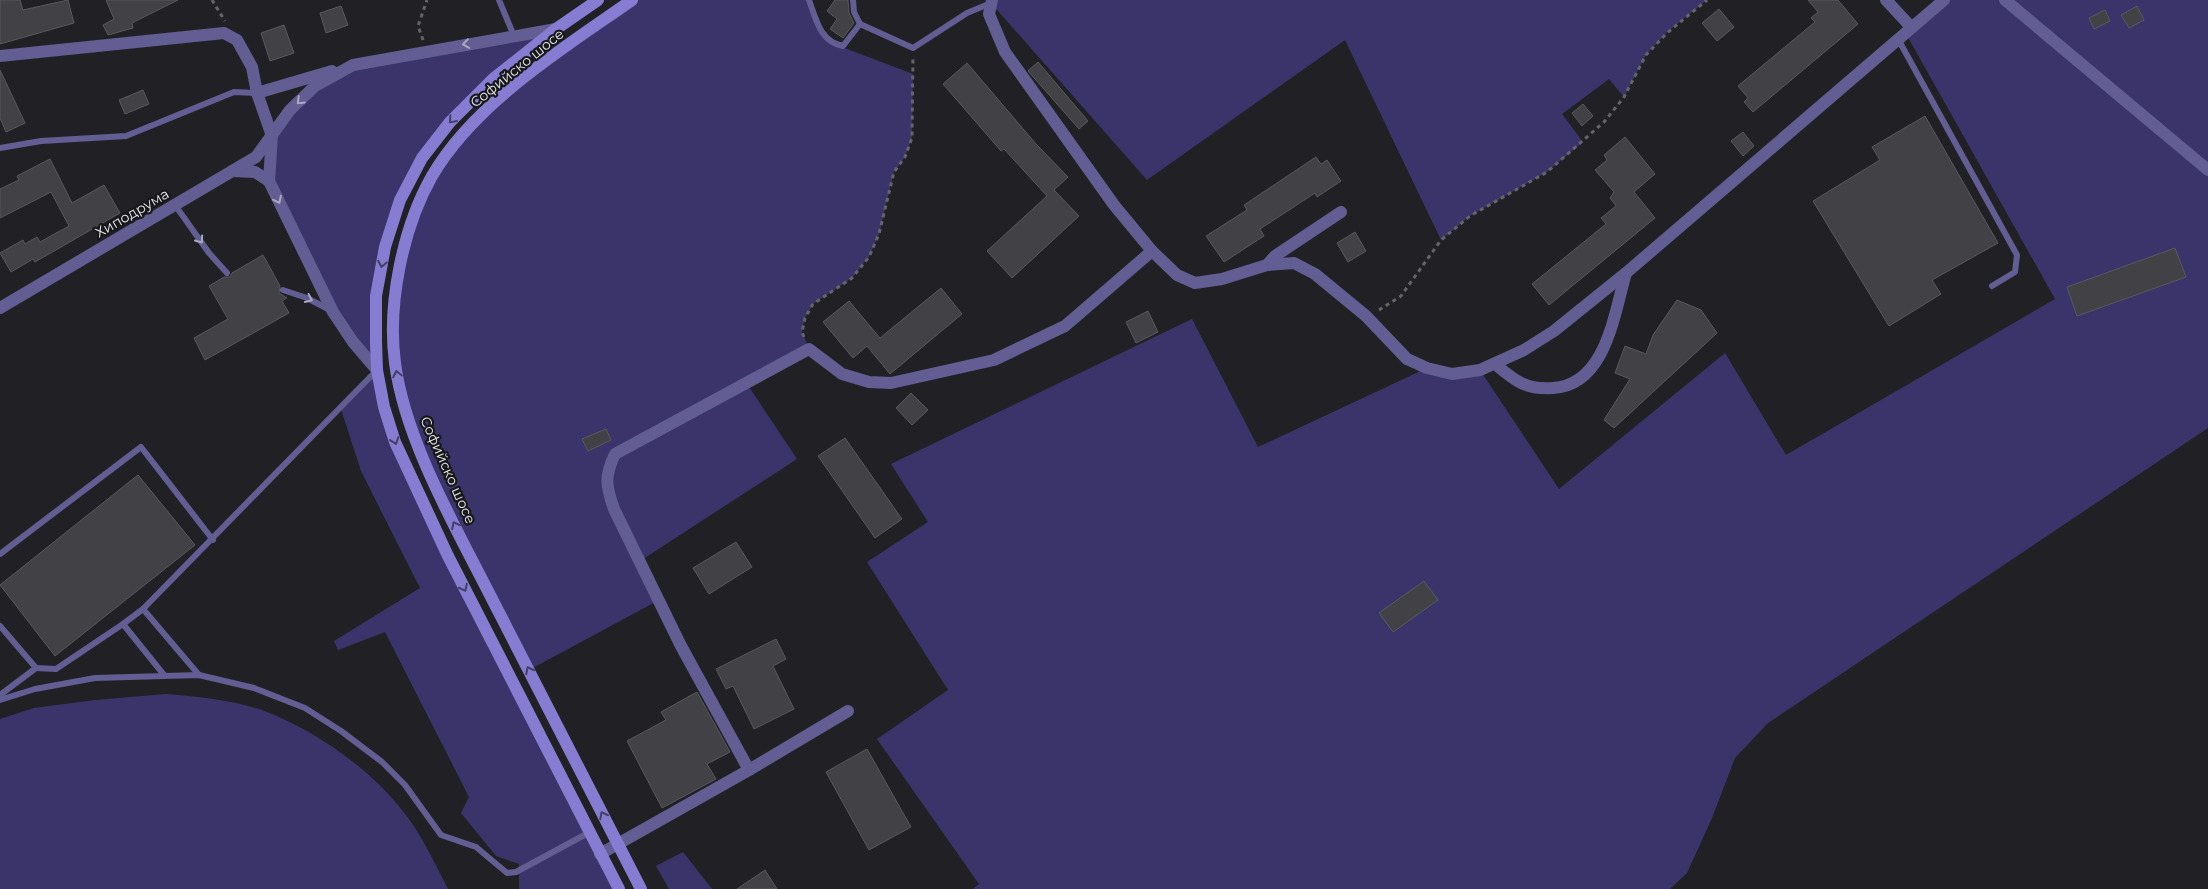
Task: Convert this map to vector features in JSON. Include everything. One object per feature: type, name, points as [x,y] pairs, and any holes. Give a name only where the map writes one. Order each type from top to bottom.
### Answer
[{"type":"main road","name":"Софийско шосе","points":[[598,0],[556,29],[493,79],[470,101],[436,139],[422,158],[400,200],[385,247],[376,296],[377,370],[384,407],[395,442],[436,530],[619,889]]},
{"type":"main road","name":"Софийско шосе","points":[[632,0],[592,27],[503,95],[471,126],[448,152],[432,176],[401,255],[393,309],[395,362],[402,397],[414,436],[464,543],[641,889]]},
{"type":"street","points":[[1886,0],[1911,27]]},
{"type":"street","points":[[992,1],[989,14],[1005,52],[1114,205],[1152,251],[1177,275],[1196,283],[1222,279],[1267,265],[1294,263],[1315,274],[1366,316],[1407,359],[1427,368],[1452,374],[1480,370],[1495,364],[1524,350],[1554,331],[1626,273],[1944,0]]},
{"type":"street","points":[[2005,0],[2208,170]]},
{"type":"street","points":[[257,93],[353,65],[426,50],[556,29]]},
{"type":"street","points":[[0,56],[224,33],[238,40],[252,67],[257,93],[272,136],[269,181],[333,312],[353,342],[377,370]]},
{"type":"street","name":"Хиподрума","points":[[0,308],[256,157],[290,110],[315,86],[353,65]]},
{"type":"street","points":[[232,171],[255,172],[269,181]]},
{"type":"street","points":[[1267,265],[1275,256],[1341,212]]},
{"type":"street","points":[[750,770],[681,646],[614,509],[606,486],[609,468],[615,454],[809,349],[842,374],[869,382],[891,383],[994,360],[1065,326],[1152,251]]},
{"type":"street","points":[[1495,364],[1520,384],[1539,389],[1566,387],[1588,374],[1604,347],[1626,273]]},
{"type":"street","points":[[600,854],[750,770],[848,710]]},
{"type":"lane","points":[[499,0],[514,36]]},
{"type":"lane","points":[[809,0],[822,34],[834,44],[843,46],[860,24]]},
{"type":"lane","points":[[853,0],[854,12],[860,24],[913,48],[967,14],[992,1]]},
{"type":"lane","points":[[1898,39],[2017,256],[2015,272],[1992,286]]},
{"type":"lane","points":[[0,148],[41,141],[126,136],[234,92],[257,93]]},
{"type":"lane","points":[[175,205],[209,253],[227,273]]},
{"type":"lane","points":[[283,290],[307,298],[333,312]]},
{"type":"lane","points":[[0,695],[36,668],[56,669],[143,609],[213,540],[340,406],[377,370]]},
{"type":"lane","points":[[0,554],[141,447],[213,540]]},
{"type":"lane","points":[[143,609],[199,675]]},
{"type":"lane","points":[[123,624],[164,675]]},
{"type":"lane","points":[[0,626],[36,668]]},
{"type":"lane","points":[[0,700],[36,689],[95,678],[199,675],[254,688],[305,708],[341,730],[382,762],[405,785],[441,835],[476,847],[507,873],[516,872],[590,832]]},
{"type":"path","points":[[426,50],[418,26],[427,0]]},
{"type":"path","points":[[1366,316],[1401,296],[1441,240],[1470,216],[1547,172],[1583,142],[1604,122],[1624,97],[1646,55],[1668,32],[1707,0]]},
{"type":"path","points":[[809,349],[802,332],[805,318],[813,304],[852,278],[869,257],[881,227],[894,172],[905,158],[912,138],[913,48]]},
{"type":"shaded area","points":[[632,0],[809,0],[822,34],[834,44],[913,74],[912,138],[905,157],[894,172],[879,234],[869,257],[852,278],[813,304],[805,318],[802,332],[809,349],[747,384],[797,459],[640,561],[659,600],[529,670],[464,543],[401,397],[393,309],[421,201],[471,125]]},
{"type":"shaded area","points":[[994,0],[1707,0],[1667,32],[1646,55],[1624,97],[1609,79],[1562,114],[1583,142],[1547,172],[1470,216],[1441,240],[1345,40],[1147,180],[991,3]]},
{"type":"shaded area","points":[[1944,0],[2208,0],[2208,428],[1768,723],[1735,758],[1712,818],[1687,873],[1670,889],[973,889],[979,884],[877,739],[948,690],[867,562],[928,522],[891,464],[1192,319],[1258,447],[1427,368],[1480,370],[1559,489],[1725,353],[1786,455],[2055,299],[1905,32]]},
{"type":"shaded area","points":[[556,29],[493,79],[422,158],[385,247],[376,342],[395,442],[619,889],[519,889],[519,864],[496,856],[461,813],[469,797],[385,632],[338,650],[334,641],[420,588],[361,471],[340,406],[377,370],[353,342],[269,181],[272,136],[290,110],[353,65]]},
{"type":"shaded area","points":[[166,694],[217,700],[267,712],[286,720],[341,753],[374,780],[402,810],[421,838],[448,889],[0,889],[0,719],[34,708],[95,700]]},
{"type":"shaded area","points":[[683,852],[712,889],[669,889],[656,866]]},
{"type":"building","points":[[0,0],[20,0],[23,10],[68,0],[74,23],[0,44]]},
{"type":"building","points":[[106,0],[178,0],[132,23],[133,28],[108,35],[103,25],[114,19]]},
{"type":"building","points":[[835,0],[848,0],[849,13],[854,23],[843,38],[830,29],[837,19],[827,11]]},
{"type":"building","points":[[1808,0],[1838,0],[1858,24],[1753,112],[1744,102],[1748,98],[1738,86],[1815,22],[1811,18],[1818,12]]},
{"type":"building","points":[[341,6],[348,25],[326,33],[320,13]]},
{"type":"building","points":[[2137,6],[2144,20],[2129,28],[2121,15]]},
{"type":"building","points":[[1719,9],[1734,27],[1717,41],[1702,23]]},
{"type":"building","points":[[2105,10],[2110,21],[2094,29],[2089,18]]},
{"type":"building","points":[[284,25],[294,53],[270,61],[261,33]]},
{"type":"building","points":[[1038,62],[1088,121],[1079,129],[1028,71]]},
{"type":"building","points":[[967,63],[1036,144],[1068,177],[1054,190],[1079,216],[1012,278],[987,251],[1047,196],[1004,149],[1001,151],[943,84]]},
{"type":"building","points":[[0,70],[25,123],[6,132],[0,118]]},
{"type":"building","points":[[143,90],[149,104],[125,114],[119,100]]},
{"type":"building","points":[[1583,104],[1593,116],[1582,126],[1572,113]]},
{"type":"building","points":[[1925,116],[1998,243],[1932,280],[1941,294],[1889,326],[1813,201],[1880,160],[1872,147]]},
{"type":"building","points":[[1743,132],[1754,146],[1743,156],[1731,141]]},
{"type":"building","points":[[1625,137],[1655,174],[1634,192],[1655,218],[1549,305],[1532,284],[1606,224],[1601,218],[1616,206],[1610,198],[1614,192],[1595,170],[1607,160],[1604,155]]},
{"type":"building","points":[[1316,157],[1321,164],[1327,160],[1341,181],[1317,197],[1315,193],[1260,229],[1264,236],[1224,262],[1206,236],[1247,210],[1244,205]]},
{"type":"building","points":[[50,159],[72,203],[104,185],[120,213],[35,262],[33,259],[11,272],[0,253],[23,240],[25,244],[37,237],[40,242],[69,226],[51,192],[0,218],[0,189],[19,180],[17,176]]},
{"type":"building","points":[[1355,232],[1366,251],[1348,262],[1337,243]]},
{"type":"building","points":[[2175,248],[2186,277],[2077,316],[2067,287]]},
{"type":"building","points":[[263,255],[280,286],[279,293],[287,298],[282,301],[289,313],[205,360],[194,338],[228,319],[209,286],[224,277],[230,277],[232,273]]},
{"type":"building","points":[[941,288],[962,314],[890,374],[867,346],[853,358],[823,322],[849,301],[880,338]]},
{"type":"building","points":[[1677,300],[1701,310],[1717,333],[1614,428],[1604,420],[1630,379],[1615,373],[1625,346],[1646,354],[1653,335]]},
{"type":"building","points":[[1148,311],[1158,332],[1136,343],[1126,322]]},
{"type":"building","points":[[911,393],[928,410],[912,425],[896,408]]},
{"type":"building","points":[[606,429],[611,440],[588,451],[582,439]]},
{"type":"building","points":[[845,438],[902,519],[875,538],[818,456]]},
{"type":"building","points":[[138,475],[195,545],[55,656],[0,585]]},
{"type":"building","points":[[736,542],[752,567],[709,594],[693,568]]},
{"type":"building","points":[[1424,581],[1438,600],[1393,632],[1379,613]]},
{"type":"building","points":[[776,639],[786,659],[773,666],[794,709],[754,729],[733,686],[726,689],[716,669]]},
{"type":"building","points":[[697,692],[730,752],[707,764],[716,779],[662,808],[627,741],[666,720],[661,712]]},
{"type":"building","points":[[867,749],[911,827],[869,850],[826,772]]},
{"type":"building","points":[[765,870],[777,889],[737,889]]}]
